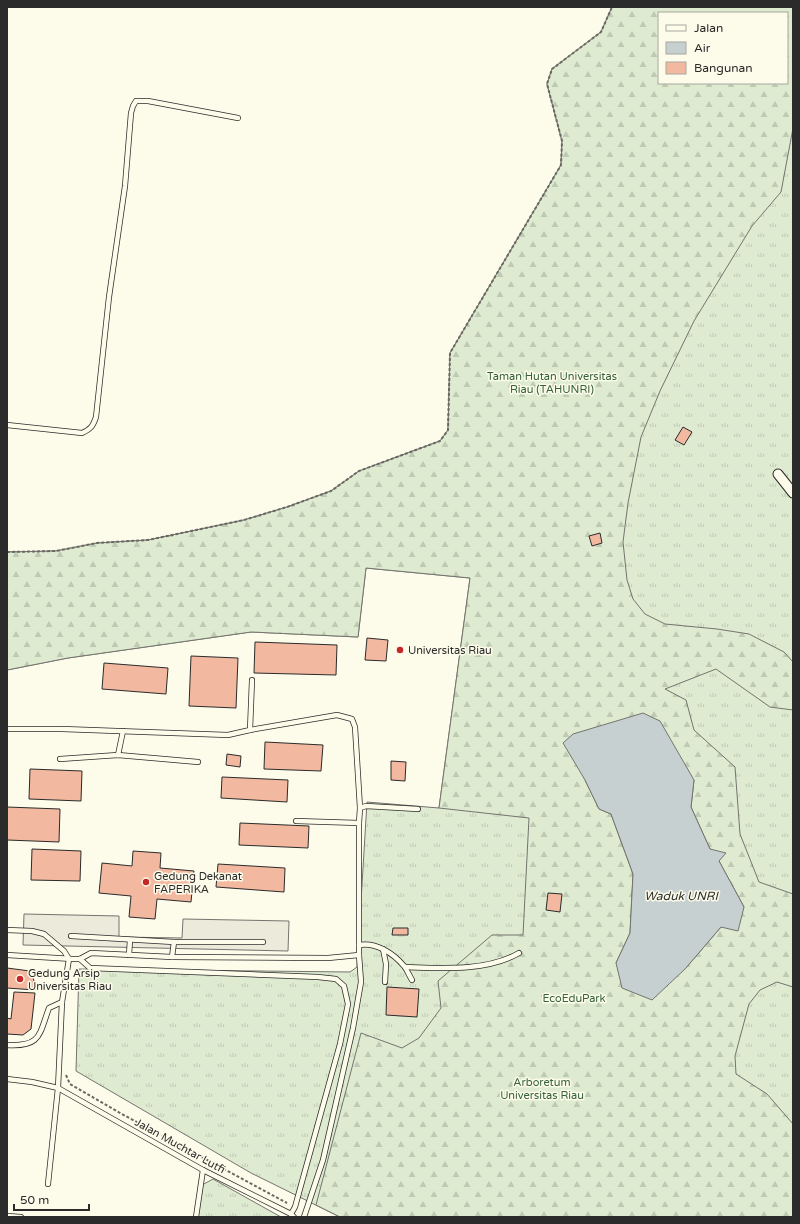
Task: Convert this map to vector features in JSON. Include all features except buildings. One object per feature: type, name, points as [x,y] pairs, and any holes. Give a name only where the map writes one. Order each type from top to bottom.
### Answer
[{"type":"street","points":[[778,474],[793,493]]},
{"type":"lane","points":[[7,425],[82,433],[93,427],[96,417],[125,186],[131,113],[136,101],[148,101],[238,118]]},
{"type":"lane","points":[[250,730],[252,680]]},
{"type":"lane","points":[[7,729],[62,729],[228,734],[337,715],[352,719],[355,727],[360,808],[359,945],[361,982],[353,1028],[322,1160],[304,1217]]},
{"type":"lane","points":[[118,755],[123,731]]},
{"type":"lane","points":[[60,759],[118,755],[198,762]]},
{"type":"lane","points":[[360,808],[372,806],[418,809]]},
{"type":"lane","points":[[296,821],[359,823]]},
{"type":"lane","points":[[7,930],[32,931],[44,934],[64,951],[69,959],[62,1002],[58,1088],[48,1184]]},
{"type":"lane","points":[[71,936],[174,942],[263,942]]},
{"type":"lane","points":[[130,940],[130,955]]},
{"type":"lane","points":[[172,957],[174,942]]},
{"type":"lane","points":[[359,945],[368,944],[377,946],[393,955],[405,967],[412,980]]},
{"type":"lane","points":[[383,949],[386,964],[385,982]]},
{"type":"lane","points":[[7,955],[80,959],[91,953],[172,957],[328,958],[360,954]]},
{"type":"lane","points":[[405,967],[451,968],[492,964],[507,960],[519,953]]},
{"type":"lane","points":[[80,959],[90,968],[318,977],[336,979],[344,986],[348,1004],[340,1044],[292,1216]]},
{"type":"lane","points":[[7,1045],[24,1045],[34,1041],[40,1035],[49,1008],[62,1002]]},
{"type":"lane","name":"Jalan Muchtar Lutfi","points":[[7,1079],[32,1082],[58,1088],[203,1170],[292,1216]]},
{"type":"lane","points":[[196,1217],[203,1170]]},
{"type":"lane","points":[[7,1216],[21,1217]]},
{"type":"path","points":[[7,552],[56,551],[97,543],[148,540],[244,520],[287,507],[331,491],[359,471],[440,441],[448,430],[450,353],[561,165],[562,141],[547,84],[552,69],[601,32],[612,7]]},
{"type":"path","points":[[64,1071],[70,1084],[120,1113],[294,1207]]},
{"type":"green space","name":"EcoEduPark","points":[[612,7],[793,7],[793,1217],[340,1217],[251,1173],[76,1071],[79,969],[350,972],[357,967],[367,802],[439,808],[470,578],[366,568],[358,637],[251,632],[68,658],[7,670],[7,552],[56,551],[97,543],[148,540],[244,520],[287,507],[331,491],[359,471],[440,441],[448,430],[450,353],[561,165],[562,141],[547,84],[552,69],[601,32]]},
{"type":"green space","name":"EcoEduPark","points":[[612,7],[793,7],[793,128],[781,192],[752,226],[694,321],[660,391],[641,437],[628,503],[623,542],[627,580],[633,599],[645,614],[665,624],[749,634],[784,652],[793,662],[793,710],[770,707],[716,669],[665,689],[686,700],[694,730],[735,767],[740,834],[759,882],[793,894],[793,987],[777,982],[760,990],[749,1004],[735,1056],[736,1074],[767,1094],[793,1124],[793,1217],[340,1217],[316,1205],[361,1033],[402,1048],[419,1038],[441,1008],[438,981],[492,935],[523,935],[529,818],[439,808],[470,578],[366,568],[358,637],[251,632],[68,658],[7,670],[7,552],[56,551],[97,543],[148,540],[244,520],[287,507],[331,491],[359,471],[440,441],[448,430],[450,353],[561,165],[562,141],[547,84],[552,69],[601,32]],"holes":[[[585,780],[694,780],[691,807],[710,849],[719,861],[744,907],[721,927],[685,969],[616,963],[630,933],[633,874],[611,814],[599,809]]]},
{"type":"green space","points":[[213,1179],[281,1217],[197,1217],[202,1185]]},
{"type":"shaded area","points":[[24,914],[119,916],[119,937],[182,938],[183,919],[289,921],[288,951],[23,945]]},
{"type":"water","name":"Waduk UNRI","points":[[643,713],[660,721],[694,780],[691,807],[710,849],[726,853],[719,861],[744,907],[738,931],[721,927],[685,969],[652,1000],[622,988],[616,963],[630,933],[633,874],[611,814],[599,809],[585,780],[563,743],[573,734]]},
{"type":"place","name":"Universitas Riau","points":[[400,650]]},
{"type":"place","name":"Gedung Dekanat FAPERIKA","points":[[146,882]]},
{"type":"place","name":"Gedung Arsip Universitas Riau","points":[[20,979]]},
{"type":"park label","name":"Taman Hutan Universitas Riau (TAHUNRI)","points":[[552,382]]},
{"type":"park label","name":"Arboretum Universitas Riau","points":[[542,1088]]}]
